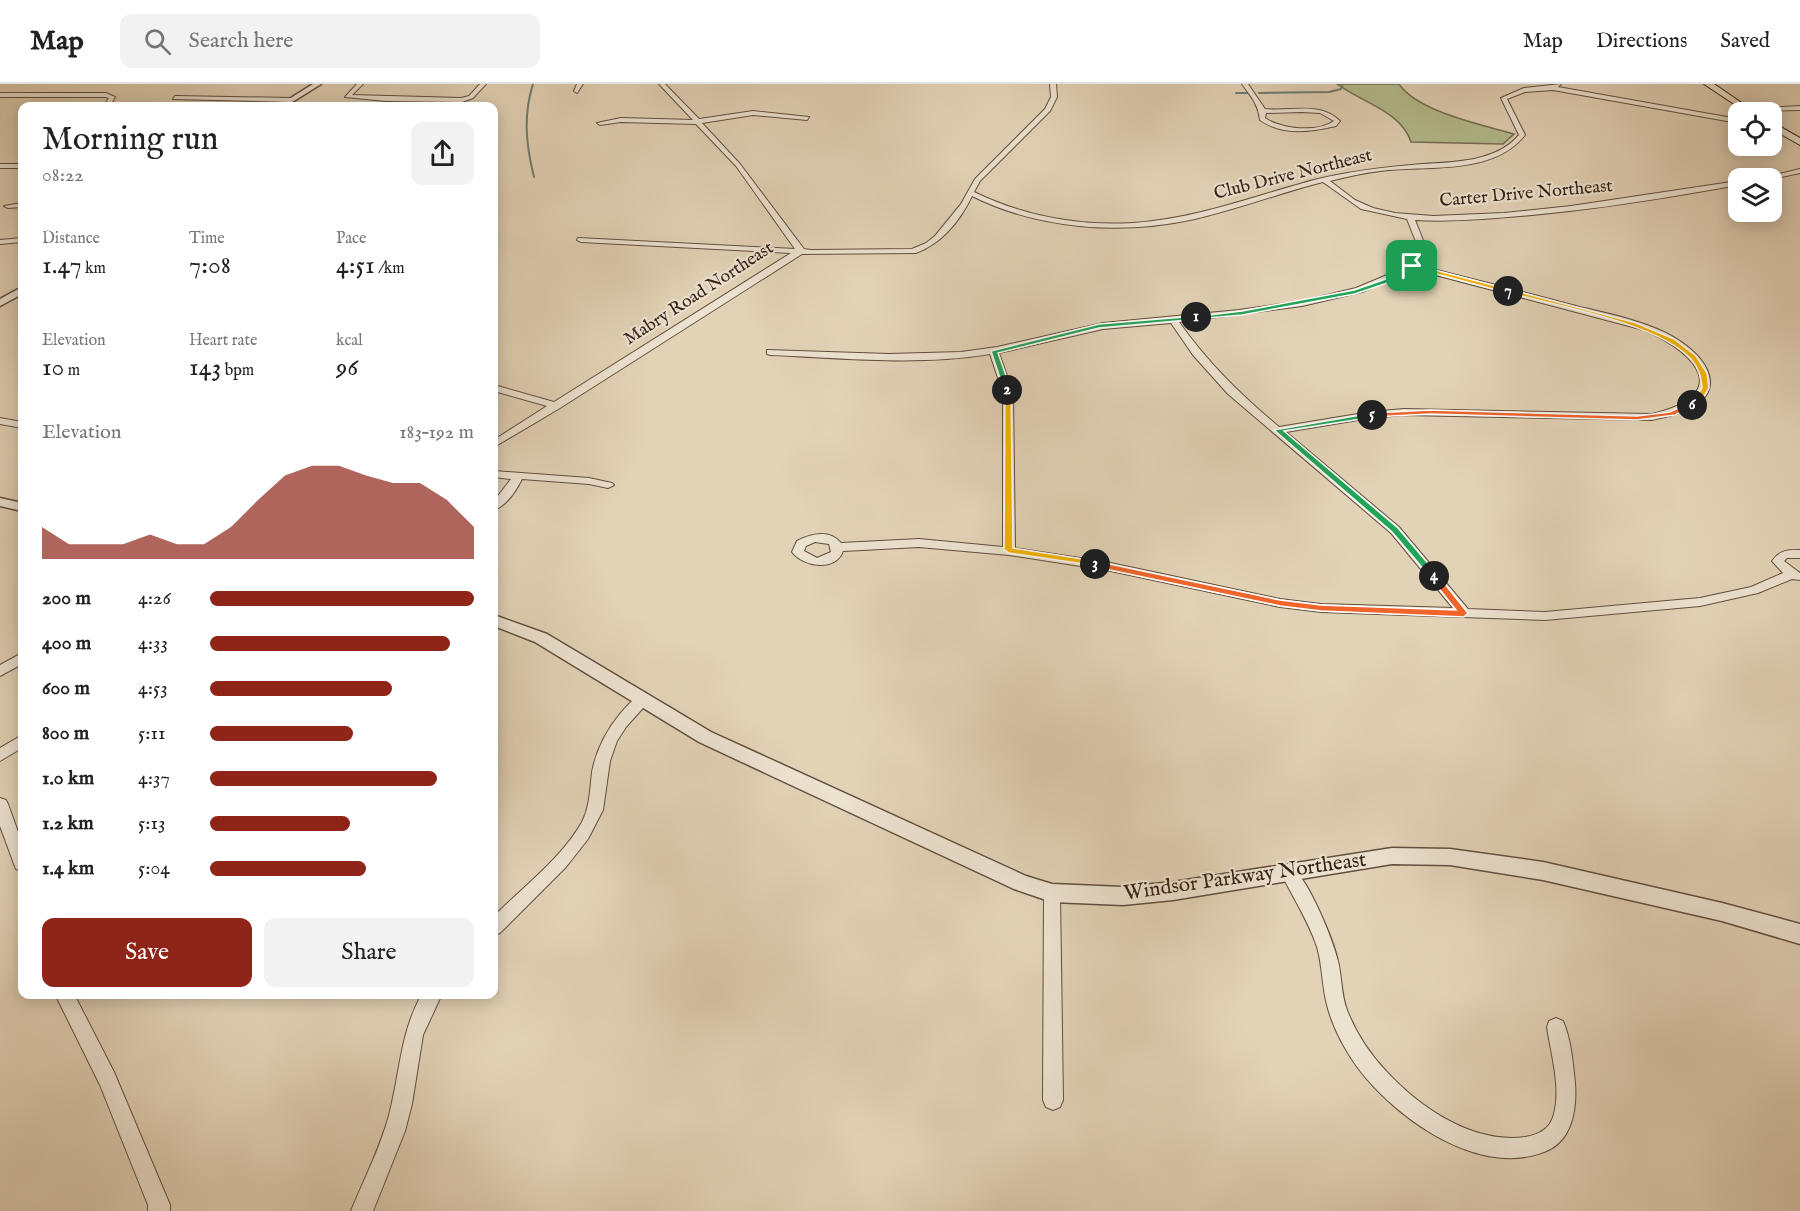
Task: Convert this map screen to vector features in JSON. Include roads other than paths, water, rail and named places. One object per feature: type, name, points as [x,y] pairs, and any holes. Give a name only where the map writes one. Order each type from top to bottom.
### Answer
[{"type":"main road","points":[[1708,84],[1735,102]]},
{"type":"main road","points":[[1782,131],[1800,142]]},
{"type":"street","points":[[288,102],[318,84]]},
{"type":"street","points":[[360,84],[346,96],[462,100],[471,97],[483,84]]},
{"type":"street","points":[[577,92],[580,84]]},
{"type":"street","name":"Mabry Road Northeast","points":[[498,442],[796,251],[791,235],[738,165],[662,84]]},
{"type":"street","points":[[581,240],[796,251],[904,253],[921,248],[938,238],[964,206],[969,192],[994,163],[1048,110],[1054,97],[1053,84]]},
{"type":"street","points":[[1245,84],[1255,95],[1263,111],[1261,117],[1265,122],[1282,129],[1328,126],[1337,122],[1333,117],[1315,111],[1263,111]]},
{"type":"street","points":[[52,94],[71,86]]},
{"type":"street","points":[[1555,86],[1728,119]]},
{"type":"street","name":"Club Drive Northeast","points":[[969,192],[995,206],[1046,218],[1087,224],[1132,225],[1183,218],[1324,180],[1382,168],[1460,162],[1504,151],[1518,142],[1522,135],[1504,98],[1524,90],[1555,86]]},
{"type":"street","points":[[91,94],[103,88]]},
{"type":"street","points":[[0,95],[91,94],[112,97],[109,102]]},
{"type":"street","points":[[175,98],[291,100]]},
{"type":"street","points":[[1782,109],[1800,108]]},
{"type":"street","points":[[600,123],[621,120],[677,124],[753,113],[807,118]]},
{"type":"street","points":[[0,166],[18,166]]},
{"type":"street","points":[[1782,175],[1800,173]]},
{"type":"street","name":"Carter Drive Northeast","points":[[1324,180],[1364,208],[1410,217],[1496,216],[1556,210],[1728,184]]},
{"type":"street","points":[[8,206],[18,205]]},
{"type":"street","points":[[770,352],[926,357],[994,351],[1099,326],[1242,313],[1355,292],[1388,281],[1412,266],[1419,255],[1422,240],[1418,228],[1410,217]]},
{"type":"street","points":[[0,242],[18,240]]},
{"type":"street","points":[[1278,430],[1370,415],[1404,412],[1652,417],[1686,409],[1698,400],[1706,388],[1704,373],[1693,358],[1672,340],[1653,331],[1613,318],[1412,266]]},
{"type":"street","points":[[0,303],[18,292]]},
{"type":"street","points":[[1173,319],[1213,373],[1395,530],[1464,613]]},
{"type":"street","points":[[994,351],[1008,393],[1009,550]]},
{"type":"street","points":[[498,389],[556,406]]},
{"type":"street","points":[[0,421],[18,424]]},
{"type":"street","points":[[498,474],[572,479],[608,485]]},
{"type":"street","points":[[498,503],[511,489],[518,477]]},
{"type":"street","points":[[0,502],[18,506]]},
{"type":"street","points":[[838,547],[919,543],[1009,550],[1106,566],[1280,603],[1321,608],[1464,613],[1567,616],[1700,602],[1754,590],[1796,576]]},
{"type":"street","points":[[1796,576],[1782,567],[1778,561],[1779,557],[1788,553],[1800,554]]},
{"type":"street","name":"Windsor Parkway Northeast","points":[[498,622],[541,638],[705,737],[1021,883],[1052,893],[1123,896],[1173,891],[1392,856],[1450,856],[1552,873],[1722,912],[1800,934]]},
{"type":"street","points":[[0,671],[18,660]]},
{"type":"street","points":[[498,923],[559,861],[590,823],[599,798],[600,773],[606,748],[616,728],[630,710],[644,699]]},
{"type":"street","points":[[0,755],[18,744]]},
{"type":"street","points":[[0,804],[18,853]]},
{"type":"street","points":[[1289,873],[1320,929],[1337,1006],[1350,1038],[1378,1078],[1424,1117],[1461,1138],[1492,1148],[1525,1149],[1550,1140],[1562,1125],[1567,1106],[1556,1027]]},
{"type":"street","points":[[1052,893],[1053,1100]]},
{"type":"street","points":[[67,999],[107,1079],[159,1205],[159,1211]]},
{"type":"street","points":[[362,1211],[387,1152],[402,1104],[414,1030],[421,1012],[430,999]]},
{"type":"waterway","points":[[533,84],[528,108],[527,130],[534,177]]},
{"type":"waterway","points":[[1259,93],[1329,92],[1341,89],[1343,84]]},
{"type":"waterway","points":[[1236,93],[1248,93]]}]
